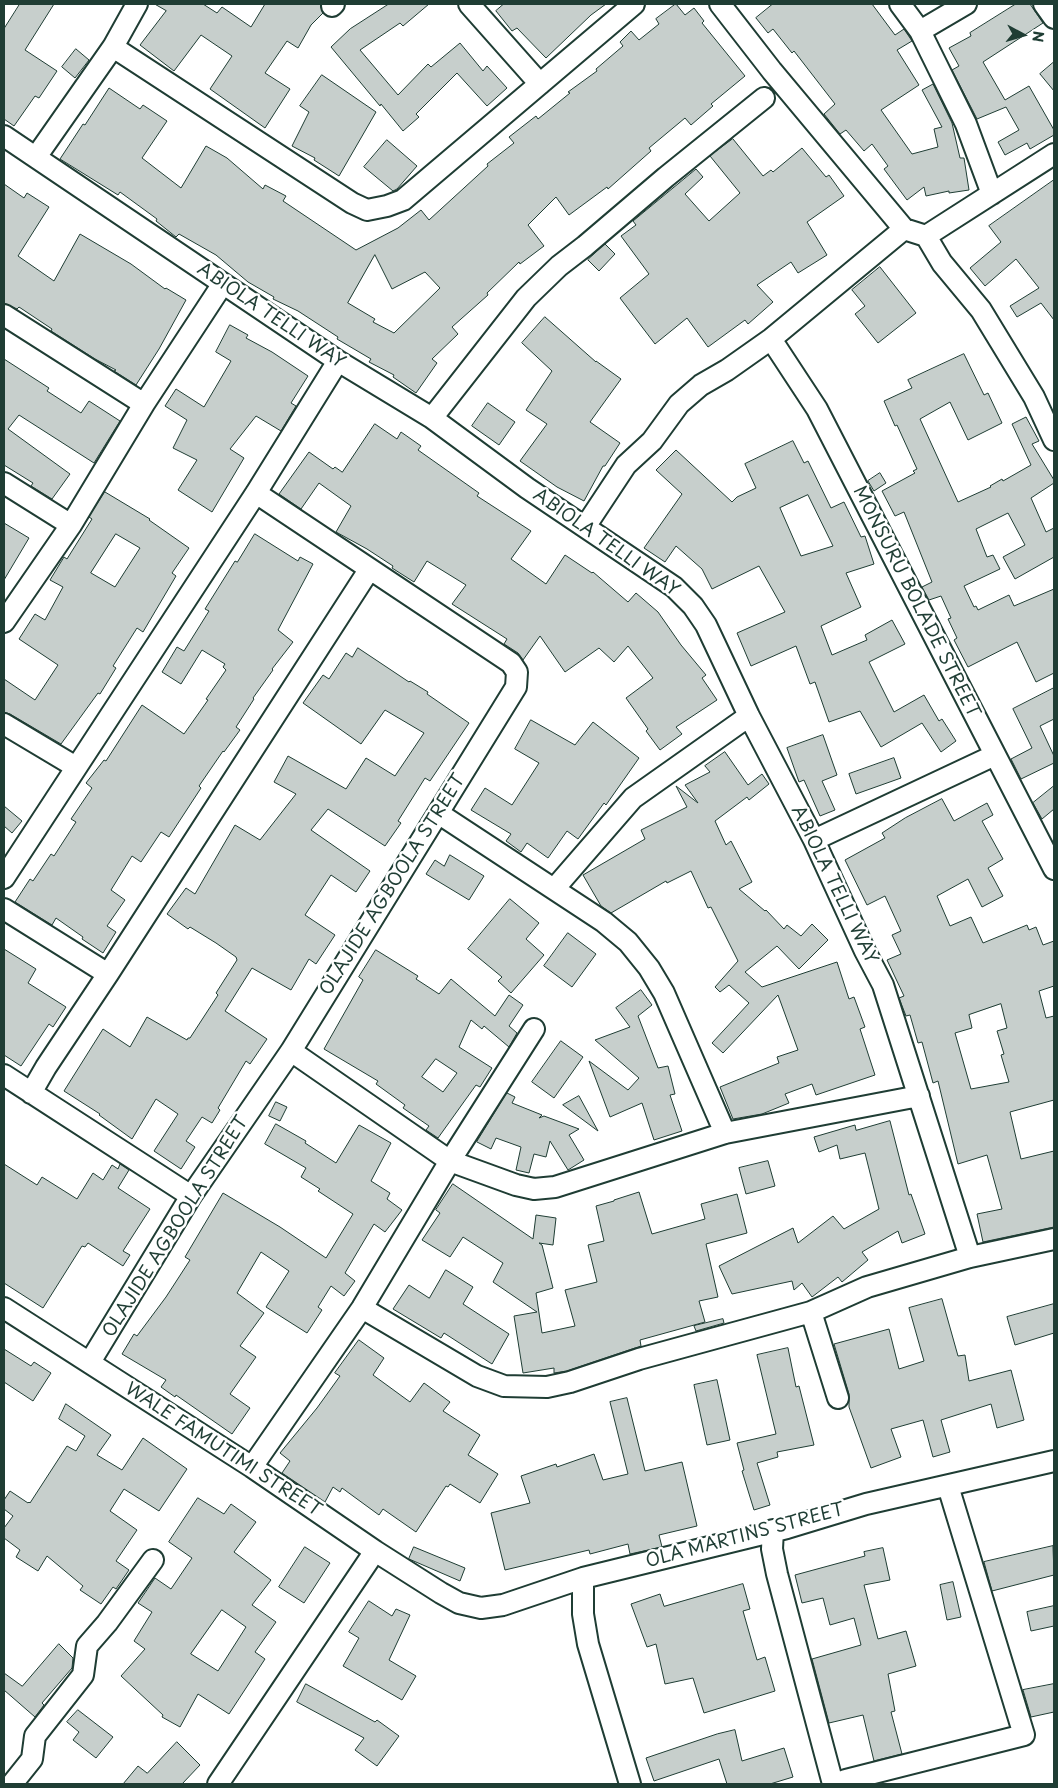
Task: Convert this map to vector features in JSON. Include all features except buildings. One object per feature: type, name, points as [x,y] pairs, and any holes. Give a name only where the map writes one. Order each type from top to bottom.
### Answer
[{"type":"street","points":[[36,157],[113,47],[137,4]]},
{"type":"street","points":[[469,4],[540,84]]},
{"type":"street","points":[[113,47],[352,203],[367,210],[404,200],[634,4]]},
{"type":"street","points":[[720,4],[772,71],[904,229],[926,236],[942,263],[981,310],[1034,397],[1054,440]]},
{"type":"street","points":[[900,4],[920,31],[966,124],[992,194]]},
{"type":"street","points":[[920,31],[966,4]]},
{"type":"street","points":[[1044,4],[1054,18]]},
{"type":"street","points":[[432,418],[526,298],[559,266],[764,98]]},
{"type":"street","name":"ABIOLA TELLI WAY","points":[[4,136],[338,361],[432,418],[527,488],[674,587],[693,606],[706,625],[749,716],[814,840],[883,985],[970,1257]]},
{"type":"street","points":[[926,236],[1054,154]]},
{"type":"street","points":[[585,527],[626,465],[652,441],[679,404],[701,385],[727,370],[771,339],[904,229]]},
{"type":"street","points":[[4,622],[71,525],[144,404],[222,284]]},
{"type":"street","points":[[4,315],[144,404]]},
{"type":"street","name":"MONSURU BOLADE STREET","points":[[771,339],[805,388],[817,409],[1054,869]]},
{"type":"street","points":[[4,878],[256,493],[338,361]]},
{"type":"street","points":[[4,483],[71,525]]},
{"type":"street","name":"OLAJIDE AGBOOLA STREET","points":[[90,1362],[191,1196],[291,1051],[516,686],[517,672],[511,663],[256,493]]},
{"type":"street","points":[[31,1093],[46,1067],[370,570]]},
{"type":"street","points":[[554,889],[633,798],[749,716]]},
{"type":"street","points":[[4,724],[76,767]]},
{"type":"street","points":[[814,840],[994,755]]},
{"type":"street","points":[[438,813],[604,922],[628,942],[649,968],[664,993],[725,1133]]},
{"type":"street","points":[[4,909],[108,974]]},
{"type":"street","points":[[252,1467],[362,1308],[450,1161],[534,1029]]},
{"type":"street","points":[[291,1051],[450,1161],[516,1185],[534,1188],[555,1187],[672,1148],[725,1133],[919,1096]]},
{"type":"street","points":[[4,1075],[191,1196]]},
{"type":"street","points":[[362,1308],[477,1376],[504,1386],[547,1387],[570,1382],[639,1359],[811,1312],[867,1287],[970,1257],[1054,1239]]},
{"type":"street","name":"WALE FAMUTIMI STREET","points":[[4,1308],[252,1467],[375,1552],[441,1593]]},
{"type":"street","points":[[811,1312],[838,1398]]},
{"type":"street","name":"OLA MARTINS STREET","points":[[441,1593],[459,1604],[481,1608],[503,1605],[583,1578],[787,1528],[866,1504],[1054,1461]]},
{"type":"street","points":[[773,1530],[772,1549],[777,1574],[834,1784],[1024,1735],[948,1486]]},
{"type":"street","points":[[218,1784],[375,1552]]},
{"type":"street","points":[[12,1784],[32,1759],[35,1736],[83,1674],[87,1646],[153,1560]]},
{"type":"street","points":[[583,1578],[583,1614],[590,1652],[630,1784]]}]
